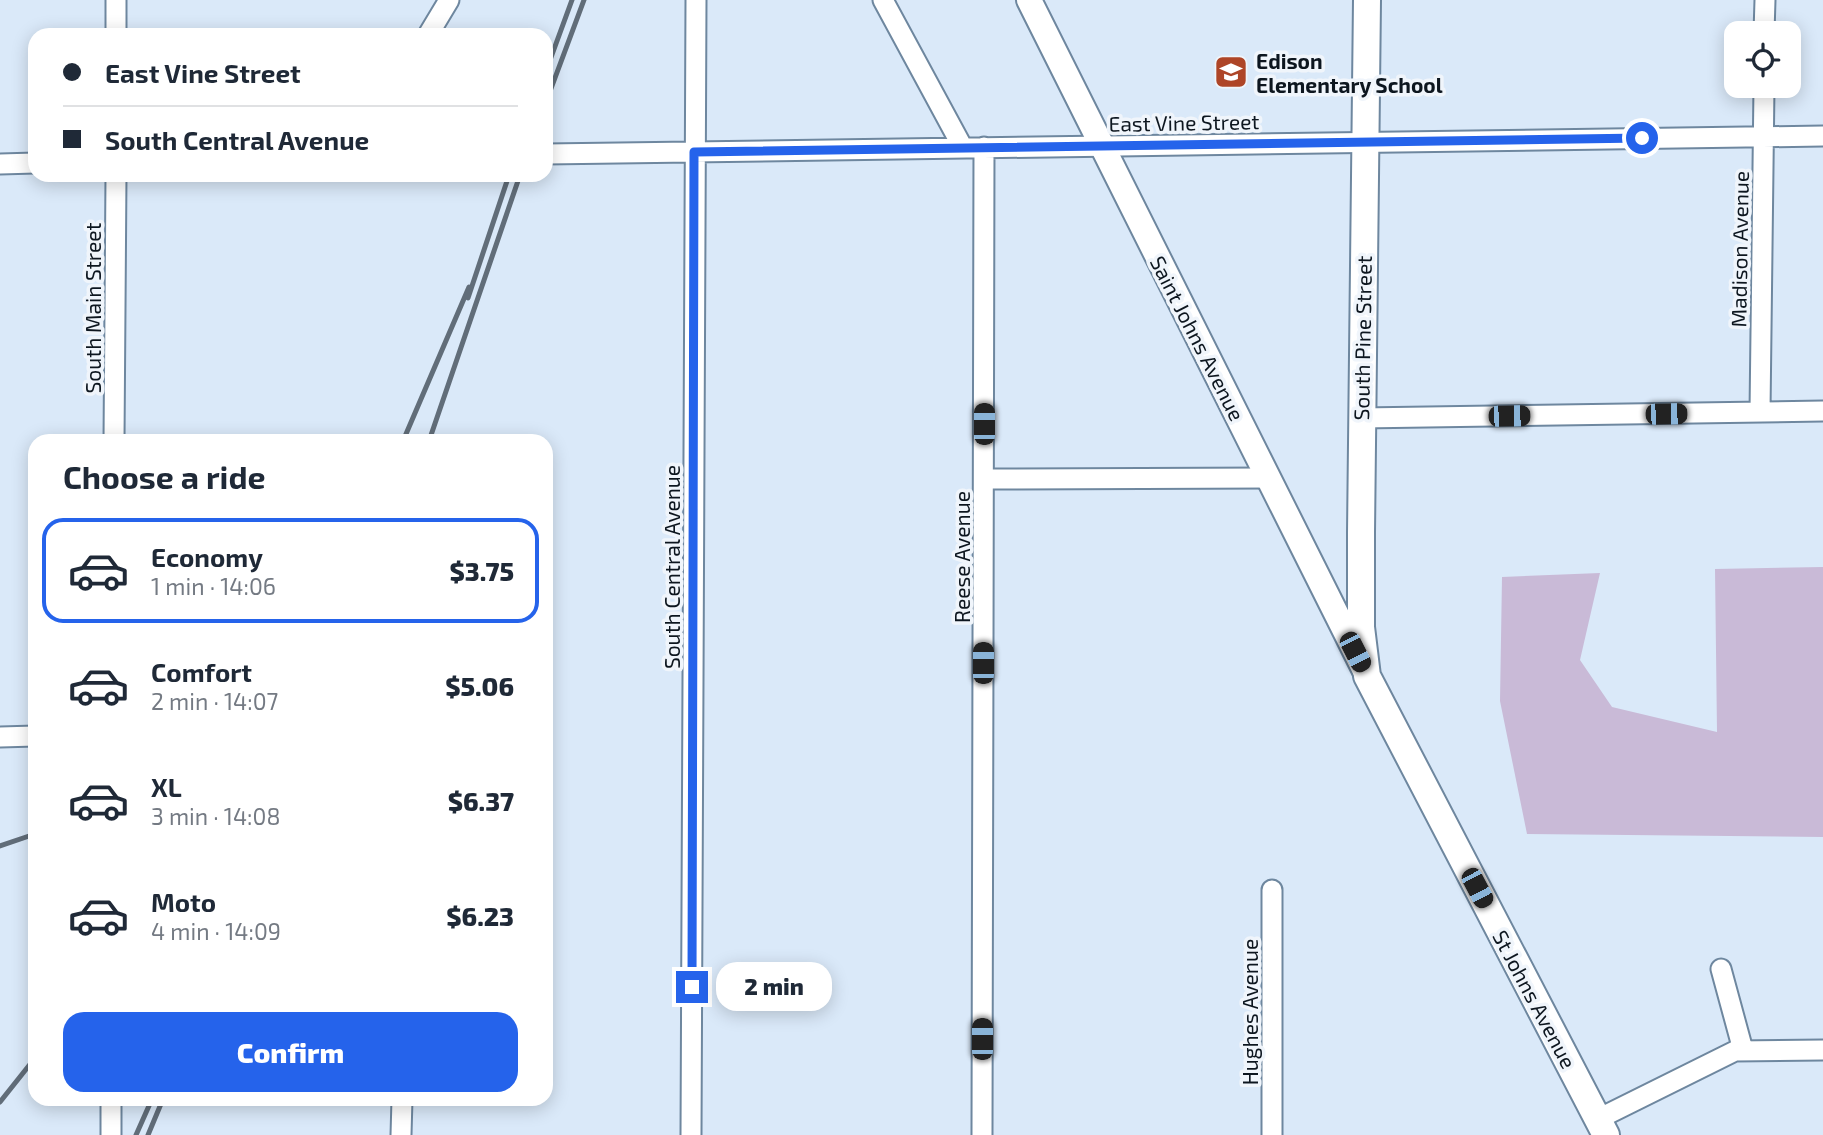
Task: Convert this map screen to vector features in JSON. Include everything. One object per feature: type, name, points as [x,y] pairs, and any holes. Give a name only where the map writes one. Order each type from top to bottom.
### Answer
[{"type":"main road","name":"South Pine Street","points":[[1367,0],[1361,418],[1361,627],[1367,676]]},
{"type":"main road","name":"St Johns Avenue","points":[[1367,676],[1602,1127]]},
{"type":"street","points":[[116,0],[116,28]]},
{"type":"street","points":[[432,28],[449,0]]},
{"type":"street","name":"South Central Avenue","points":[[691,1135],[696,0]]},
{"type":"street","points":[[883,0],[963,148]]},
{"type":"street","name":"Saint Johns Avenue","points":[[1029,0],[1367,676]]},
{"type":"street","points":[[1764,21],[1765,0]]},
{"type":"street","name":"Madison Avenue","points":[[1760,412],[1764,98]]},
{"type":"street","name":"East Vine Street","points":[[553,154],[1823,136]]},
{"type":"street","name":"Reese Avenue","points":[[982,1135],[984,147]]},
{"type":"street","points":[[0,164],[28,163]]},
{"type":"street","name":"South Main Street","points":[[114,434],[116,182]]},
{"type":"street","points":[[1361,418],[1823,411]]},
{"type":"street","points":[[984,479],[1268,478]]},
{"type":"street","points":[[0,737],[28,736]]},
{"type":"street","name":"Hughes Avenue","points":[[1272,890],[1272,1135]]},
{"type":"street","points":[[1721,969],[1743,1050]]},
{"type":"street","points":[[1602,1127],[1707,1063],[1743,1050],[1823,1050]]},
{"type":"street","points":[[111,1106],[111,1135]]},
{"type":"street","points":[[401,1106],[401,1135]]},
{"type":"shaded area","points":[[1823,567],[1823,837],[1527,834],[1500,701],[1502,577],[1600,573],[1580,660],[1612,707],[1717,732],[1715,569]]},
{"type":"railway","points":[[553,52],[572,0]]},
{"type":"railway","points":[[553,83],[584,0]]},
{"type":"railway","points":[[468,298],[507,182]]},
{"type":"railway","points":[[431,434],[518,182]]},
{"type":"railway","points":[[406,434],[469,287]]},
{"type":"railway","points":[[0,846],[28,836]]},
{"type":"railway","points":[[0,1102],[28,1067]]},
{"type":"railway","points":[[136,1135],[149,1106]]},
{"type":"railway","points":[[148,1135],[160,1106]]},
{"type":"place","name":"Edison Elementary School","points":[[1231,72]]},
{"type":"route","points":[[692,987],[694,152],[1642,138]]}]
